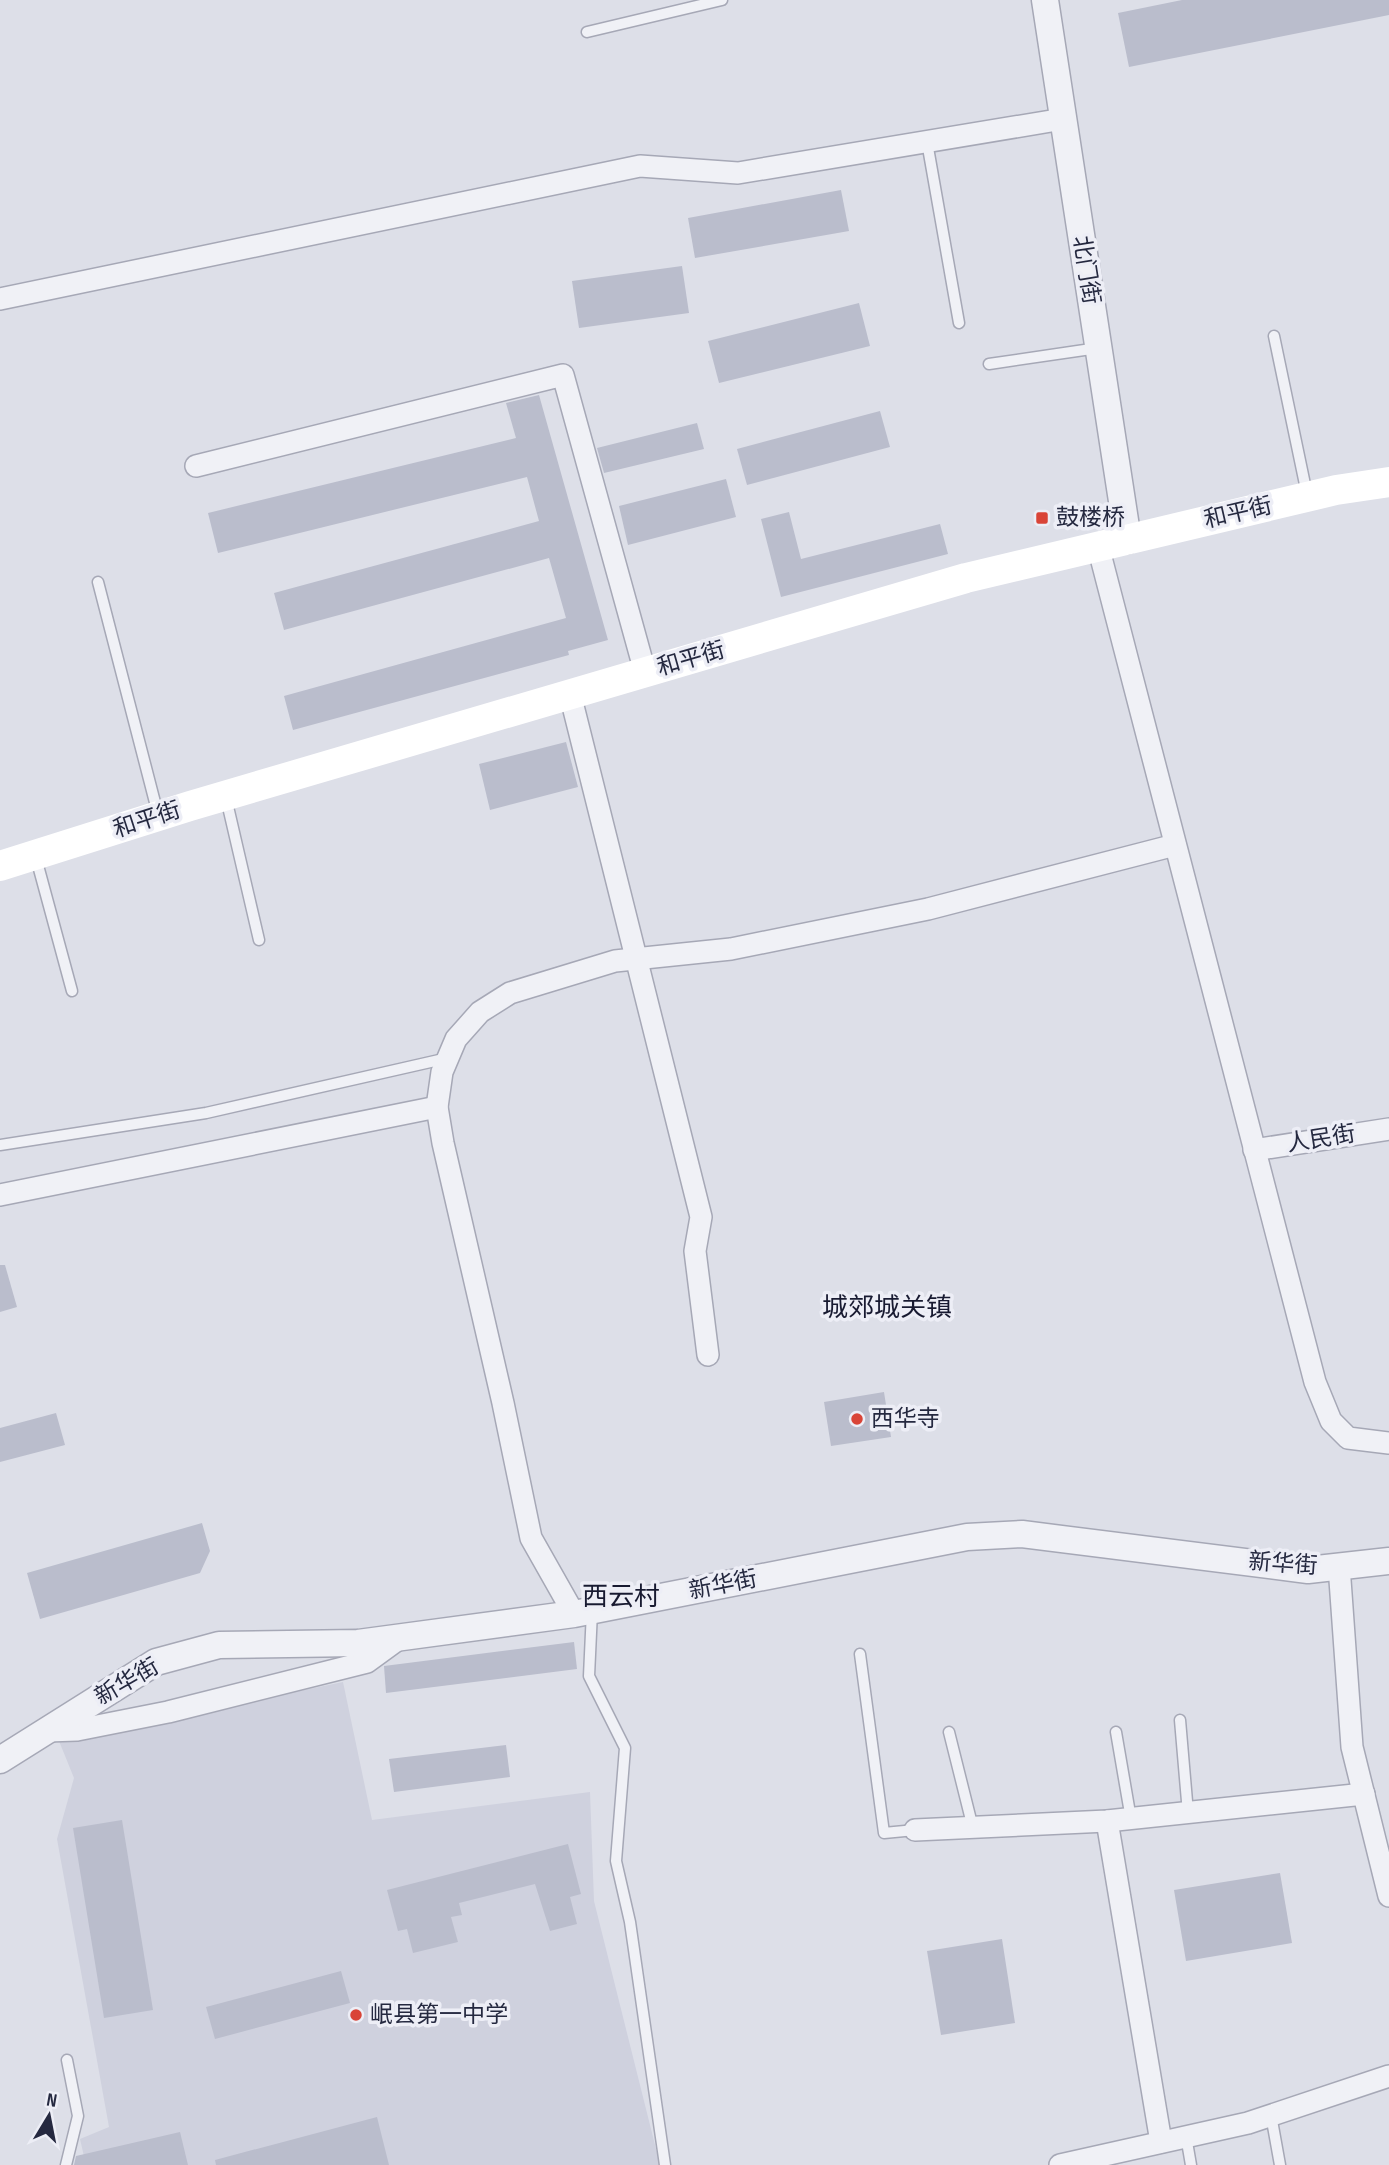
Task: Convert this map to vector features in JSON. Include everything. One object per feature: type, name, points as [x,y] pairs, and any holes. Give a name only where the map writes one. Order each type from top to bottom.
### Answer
[{"type":"main road","name":"和平街","points":[[0,866],[225,796],[966,578],[1307,497],[1389,482]]},
{"type":"street","name":"北门街","points":[[1045,0],[1128,540]]},
{"type":"street","points":[[0,299],[640,166],[738,173],[1063,118]]},
{"type":"street","points":[[196,466],[563,375],[645,672]]},
{"type":"street","points":[[1098,546],[1315,1382],[1331,1421],[1348,1438],[1389,1443]]},
{"type":"street","points":[[570,694],[701,1217],[695,1251],[708,1355]]},
{"type":"street","points":[[583,1613],[531,1538],[443,1143],[437,1107],[442,1072],[456,1039],[480,1012],[510,993],[615,961],[731,949],[929,909],[1175,845]]},
{"type":"street","points":[[0,1195],[437,1107]]},
{"type":"street","name":"人民街","points":[[1254,1150],[1389,1129]]},
{"type":"street","name":"新华街","points":[[0,1760],[156,1662],[219,1645],[358,1643],[583,1613],[967,1536],[1022,1534],[1308,1570],[1389,1560]]},
{"type":"street","points":[[1339,1566],[1352,1747],[1389,1896]]},
{"type":"street","points":[[45,1731],[78,1730],[168,1712],[367,1662],[400,1638]]},
{"type":"street","points":[[915,1830],[1107,1821],[1364,1794]]},
{"type":"street","points":[[1107,1821],[1161,2142]]},
{"type":"street","points":[[1060,2165],[1248,2123],[1389,2076]]},
{"type":"lane","points":[[587,32],[722,0]]},
{"type":"lane","points":[[926,142],[959,323]]},
{"type":"lane","points":[[1274,336],[1307,497]]},
{"type":"lane","points":[[989,364],[1098,348]]},
{"type":"lane","points":[[98,582],[158,817]]},
{"type":"lane","points":[[225,796],[259,940]]},
{"type":"lane","points":[[35,855],[72,991]]},
{"type":"lane","points":[[0,1145],[206,1113],[448,1058]]},
{"type":"lane","points":[[583,1613],[589,1676],[625,1748],[616,1861],[630,1922],[665,2165]]},
{"type":"lane","points":[[860,1654],[884,1833],[915,1830]]},
{"type":"lane","points":[[1180,1720],[1188,1812]]},
{"type":"lane","points":[[949,1732],[973,1828]]},
{"type":"lane","points":[[1116,1732],[1131,1819]]},
{"type":"lane","points":[[66,2165],[78,2116],[67,2060]]},
{"type":"lane","points":[[1271,2115],[1280,2165]]},
{"type":"lane","points":[[1186,2136],[1191,2165]]},
{"type":"shaded area","name":"岷县第一中学","points":[[343,1682],[372,1820],[590,1792],[594,1901],[660,2165],[86,2165],[80,2139],[109,2127],[57,1839],[74,1778],[59,1741]]},
{"type":"building","points":[[1182,0],[1389,0],[1389,15],[1129,67],[1118,13]]},
{"type":"building","points":[[841,190],[849,231],[695,258],[688,218]]},
{"type":"building","points":[[682,266],[689,313],[579,328],[572,281]]},
{"type":"building","points":[[859,303],[870,346],[719,383],[708,341]]},
{"type":"building","points":[[539,395],[608,640],[568,651],[569,655],[293,730],[284,696],[566,618],[549,558],[284,630],[274,593],[539,521],[527,477],[218,553],[208,513],[516,438],[506,403]]},
{"type":"building","points":[[880,411],[890,447],[747,485],[737,449]]},
{"type":"building","points":[[697,423],[704,449],[604,473],[597,448]]},
{"type":"building","points":[[726,479],[736,517],[628,545],[619,506]]},
{"type":"building","points":[[789,512],[801,559],[940,524],[948,554],[781,597],[761,519]]},
{"type":"building","points":[[566,742],[578,787],[490,810],[479,764]]},
{"type":"building","points":[[0,1265],[5,1265],[17,1307],[0,1312]]},
{"type":"building","name":"西华寺","points":[[884,1392],[891,1437],[831,1446],[824,1402]]},
{"type":"building","points":[[56,1413],[65,1445],[0,1462],[0,1428]]},
{"type":"building","points":[[202,1523],[210,1551],[200,1573],[40,1619],[27,1573]]},
{"type":"building","points":[[574,1642],[577,1669],[386,1693],[384,1666]]},
{"type":"building","points":[[506,1745],[510,1777],[394,1792],[389,1759]]},
{"type":"building","points":[[122,1820],[153,2010],[104,2018],[73,1828]]},
{"type":"building","points":[[568,1844],[581,1894],[570,1897],[577,1924],[550,1931],[535,1884],[459,1903],[462,1915],[451,1917],[458,1942],[413,1953],[407,1929],[398,1931],[387,1890]]},
{"type":"building","points":[[1280,1873],[1292,1943],[1186,1961],[1174,1890]]},
{"type":"building","points":[[1002,1939],[1015,2023],[941,2035],[927,1951]]},
{"type":"building","points":[[341,1971],[350,2003],[215,2039],[206,2007]]},
{"type":"building","points":[[377,2117],[389,2165],[216,2165],[215,2160]]},
{"type":"building","points":[[180,2132],[188,2165],[74,2165],[76,2156]]},
{"type":"place","name":"鼓楼桥","points":[[1042,518]]},
{"type":"place","name":"西华寺","points":[[857,1419]]},
{"type":"place","name":"岷县第一中学","points":[[356,2015]]},
{"type":"district","name":"城郊城关镇","points":[[887,1308]]},
{"type":"district","name":"西云村","points":[[621,1597]]}]
